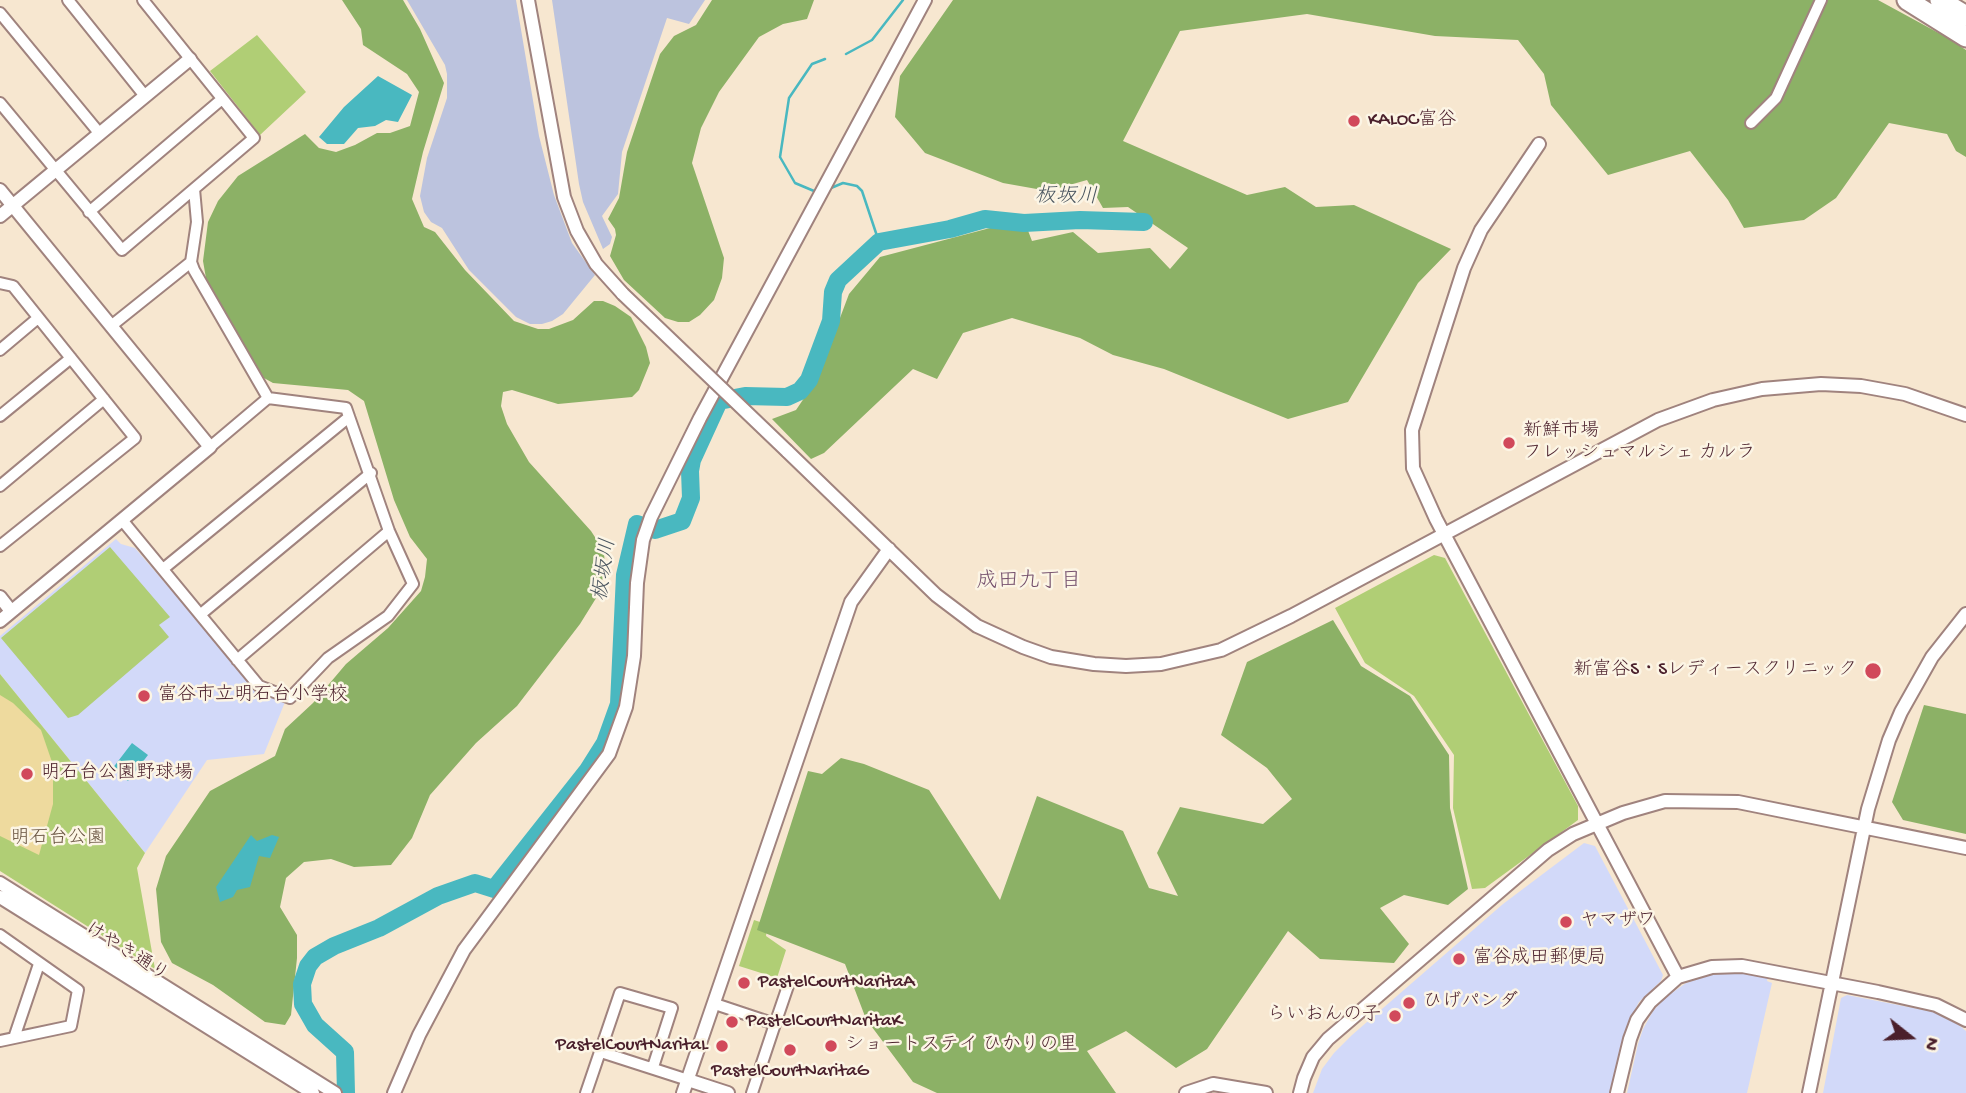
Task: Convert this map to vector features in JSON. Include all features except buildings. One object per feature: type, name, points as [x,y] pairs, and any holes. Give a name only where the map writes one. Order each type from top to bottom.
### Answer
[{"type":"highway","points":[[1907,0],[1966,37]]},
{"type":"highway","points":[[1940,0],[1966,16]]},
{"type":"street","points":[[68,0],[145,96]]},
{"type":"street","points":[[0,103],[122,250],[254,138],[143,0]]},
{"type":"street","points":[[528,0],[551,137],[567,206],[577,231],[596,264],[623,294],[888,550],[960,615],[995,635],[1051,657],[1126,666],[1161,664],[1221,650],[1291,616],[1658,420],[1713,400],[1762,388],[1821,384],[1861,386],[1905,394],[1966,415]]},
{"type":"street","points":[[394,1093],[424,1024],[464,950],[609,754],[626,706],[634,656],[637,583],[651,517],[700,418],[925,0]]},
{"type":"street","points":[[1751,123],[1776,98],[1821,0]]},
{"type":"street","points":[[0,13],[100,134]]},
{"type":"street","points":[[0,216],[190,59]]},
{"type":"street","points":[[89,212],[222,99]]},
{"type":"street","points":[[1539,144],[1481,230],[1471,251],[1412,430],[1413,468],[1444,534],[1678,977]]},
{"type":"street","points":[[194,189],[197,222],[191,262],[205,292],[268,398]]},
{"type":"street","points":[[0,190],[210,447]]},
{"type":"street","points":[[111,326],[191,262]]},
{"type":"street","points":[[0,283],[13,286],[135,438],[0,546]]},
{"type":"street","points":[[0,350],[38,318]]},
{"type":"street","points":[[0,416],[72,358]]},
{"type":"street","points":[[0,621],[268,398],[346,408],[389,531],[413,583],[388,616],[328,658],[290,698],[259,686],[122,520]]},
{"type":"street","points":[[0,486],[104,399]]},
{"type":"street","points":[[163,569],[349,417]]},
{"type":"street","points":[[201,614],[370,473]]},
{"type":"street","points":[[237,660],[389,531]]},
{"type":"street","points":[[683,1093],[851,602],[888,550]]},
{"type":"street","points":[[0,597],[11,611]]},
{"type":"street","points":[[1809,1093],[1864,827],[1878,772],[1900,713],[1932,657],[1966,614]]},
{"type":"street","points":[[1300,1093],[1313,1058],[1328,1038],[1548,850],[1597,822],[1665,802],[1717,800],[1760,806],[1966,848]]},
{"type":"street","points":[[0,883],[234,1037],[313,1093]]},
{"type":"street","name":"けやき通り","points":[[0,897],[234,1037]]},
{"type":"street","points":[[0,935],[78,990],[71,1026],[0,1041]]},
{"type":"street","points":[[15,1038],[39,964]]},
{"type":"street","points":[[1617,1093],[1630,1039],[1637,1020],[1650,1002],[1678,977],[1712,967],[1733,965],[1831,982],[1936,1005],[1966,1020]]},
{"type":"street","points":[[751,1093],[789,983]]},
{"type":"street","points":[[586,1093],[620,993],[672,1009],[653,1067]]},
{"type":"street","points":[[715,1004],[775,1024]]},
{"type":"street","points":[[234,1037],[335,1093]]},
{"type":"street","points":[[601,1052],[728,1093]]},
{"type":"street","points":[[1186,1093],[1213,1084],[1266,1093]]},
{"type":"shaded area","points":[[407,0],[516,0],[539,136],[554,195],[572,243],[595,275],[563,314],[552,321],[530,324],[516,317],[469,270],[442,228],[431,222],[424,212],[420,196],[427,158],[447,98],[447,74],[445,65]]},
{"type":"shaded area","points":[[552,0],[705,0],[689,24],[667,18],[622,152],[618,194],[602,216],[612,237],[610,244],[603,249],[583,202],[579,184]]},
{"type":"shaded area","name":"富谷市立明石台小学校","points":[[116,539],[121,544],[135,548],[257,690],[285,702],[264,754],[207,760],[145,853],[0,674],[0,636]]},
{"type":"shaded area","points":[[1584,843],[1595,846],[1663,975],[1661,981],[1639,1002],[1629,1021],[1610,1093],[1313,1093],[1322,1069],[1352,1035],[1503,904]]},
{"type":"shaded area","points":[[1737,972],[1768,977],[1767,981],[1772,983],[1747,1093],[1627,1093],[1638,1044],[1653,1011],[1666,997],[1686,983],[1710,975]]},
{"type":"shaded area","points":[[1847,995],[1939,1013],[1960,1026],[1966,1031],[1966,1093],[1823,1093],[1841,998]]},
{"type":"green space","points":[[342,0],[403,0],[420,29],[444,83],[412,199],[424,227],[435,232],[465,270],[514,321],[538,329],[549,329],[573,320],[594,301],[603,301],[631,317],[646,347],[650,363],[639,390],[632,397],[558,404],[512,390],[503,392],[501,406],[507,424],[529,462],[591,531],[604,551],[605,571],[598,595],[580,624],[517,706],[476,743],[430,795],[412,838],[391,865],[354,867],[331,859],[304,862],[286,878],[280,907],[297,935],[297,958],[291,1015],[285,1025],[265,1022],[213,985],[172,963],[161,942],[156,889],[166,856],[210,791],[275,756],[285,729],[313,703],[346,664],[388,628],[421,591],[425,577],[427,559],[410,537],[394,500],[364,401],[348,390],[273,383],[264,378],[207,284],[203,261],[208,222],[218,201],[238,176],[305,134],[319,148],[336,152],[377,133],[390,133],[410,126],[419,92],[407,74],[363,45],[361,29]]},
{"type":"green space","points":[[712,0],[814,0],[807,19],[783,24],[759,37],[719,92],[701,128],[692,163],[724,258],[722,278],[714,300],[700,315],[689,322],[678,322],[665,318],[624,280],[610,256],[616,235],[608,219],[619,198],[627,152],[660,54],[674,36],[696,25]]},
{"type":"green space","points":[[953,0],[1878,0],[1966,50],[1966,157],[1956,151],[1947,134],[1889,123],[1836,198],[1804,220],[1744,228],[1728,200],[1690,151],[1608,175],[1551,105],[1544,74],[1518,40],[1435,36],[1307,14],[1180,31],[1123,141],[1247,195],[1285,187],[1316,207],[1354,205],[1451,249],[1418,283],[1348,402],[1288,419],[1164,369],[1113,355],[1080,338],[1012,318],[963,333],[937,379],[913,369],[824,453],[811,459],[772,419],[796,410],[817,379],[849,294],[880,257],[990,228],[1027,228],[1032,241],[1073,232],[1098,253],[1150,248],[1170,269],[1188,248],[1128,207],[1103,208],[1087,180],[1048,191],[1003,183],[925,153],[895,117],[900,76]]},
{"type":"green space","points":[[257,35],[306,92],[260,135],[210,71]]},
{"type":"green space","points":[[110,547],[170,617],[159,625],[169,637],[78,715],[68,718],[1,638]]},
{"type":"green space","points":[[1434,555],[1445,558],[1578,806],[1578,820],[1485,888],[1472,889],[1453,808],[1454,755],[1414,696],[1365,663],[1335,608]]},
{"type":"green space","points":[[1333,620],[1361,666],[1410,696],[1449,755],[1450,808],[1468,889],[1448,905],[1404,895],[1380,908],[1409,944],[1394,963],[1320,959],[1288,931],[1207,1049],[1176,1068],[1126,1031],[1087,1051],[1116,1093],[937,1093],[913,1082],[866,1019],[845,964],[757,930],[808,771],[822,774],[841,758],[864,764],[929,790],[1000,900],[1037,796],[1123,831],[1149,888],[1178,896],[1157,853],[1180,807],[1263,824],[1292,799],[1267,768],[1221,735],[1247,662]]},
{"type":"green space","name":"明石台公園","points":[[0,674],[145,853],[137,868],[155,969],[0,871]]},
{"type":"green space","points":[[1924,705],[1966,714],[1966,834],[1903,820],[1892,802]]},
{"type":"green space","points":[[754,920],[763,923],[767,928],[766,936],[786,950],[777,978],[739,966]]},
{"type":"sand","name":"明石台公園野球場","points":[[0,695],[13,703],[41,730],[53,765],[53,804],[39,855],[0,836]]},
{"type":"water","points":[[378,76],[412,95],[398,122],[386,120],[375,126],[358,128],[344,144],[327,144],[319,137],[344,107]]},
{"type":"water","points":[[132,743],[148,755],[128,781],[112,769]]},
{"type":"water","points":[[251,835],[257,841],[272,835],[279,837],[270,858],[259,856],[250,887],[237,890],[233,897],[220,902],[216,887]]},
{"type":"waterway","points":[[846,54],[872,40],[903,0]]},
{"type":"waterway","points":[[814,191],[795,183],[780,157],[789,98],[812,64],[825,59]]},
{"type":"waterway","points":[[831,188],[843,183],[857,186],[862,191],[879,242]]},
{"type":"waterway","name":"板坂川","points":[[346,1093],[345,1052],[315,1025],[303,1004],[302,984],[308,966],[315,957],[334,946],[379,928],[438,896],[475,883],[494,889],[588,770],[605,743],[619,704],[625,575],[637,524],[655,530],[682,521],[691,498],[692,460],[719,401],[745,396],[787,397],[800,391],[809,380],[831,321],[833,292],[838,280],[879,242],[950,229],[985,219],[1024,223],[1080,220],[1144,222]]},
{"type":"place","name":"KALOC富谷","points":[[1354,121]]},
{"type":"place","name":"新鮮市場 フレッシュマルシェ カルラ","points":[[1509,443]]},
{"type":"place","name":"新富谷S・Sレディースクリニック","points":[[1873,671]]},
{"type":"place","name":"富谷市立明石台小学校","points":[[144,696]]},
{"type":"place","name":"明石台公園野球場","points":[[27,774]]},
{"type":"place","name":"ヤマザワ","points":[[1566,922]]},
{"type":"place","name":"富谷成田郵便局","points":[[1459,959]]},
{"type":"place","name":"PastelCourtNaritaA","points":[[744,983]]},
{"type":"place","name":"ひげパンダ","points":[[1409,1003]]},
{"type":"place","name":"らいおんの子","points":[[1395,1016]]},
{"type":"place","name":"PastelCourtNaritaK","points":[[732,1022]]},
{"type":"place","name":"PastelCourtNaritaL","points":[[722,1046]]},
{"type":"place","name":"ショートステイ ひかりの里","points":[[831,1046]]},
{"type":"place","name":"PastelCourtNaritaG","points":[[790,1050]]},
{"type":"district","name":"成田九丁目","points":[[1029,583]]}]
